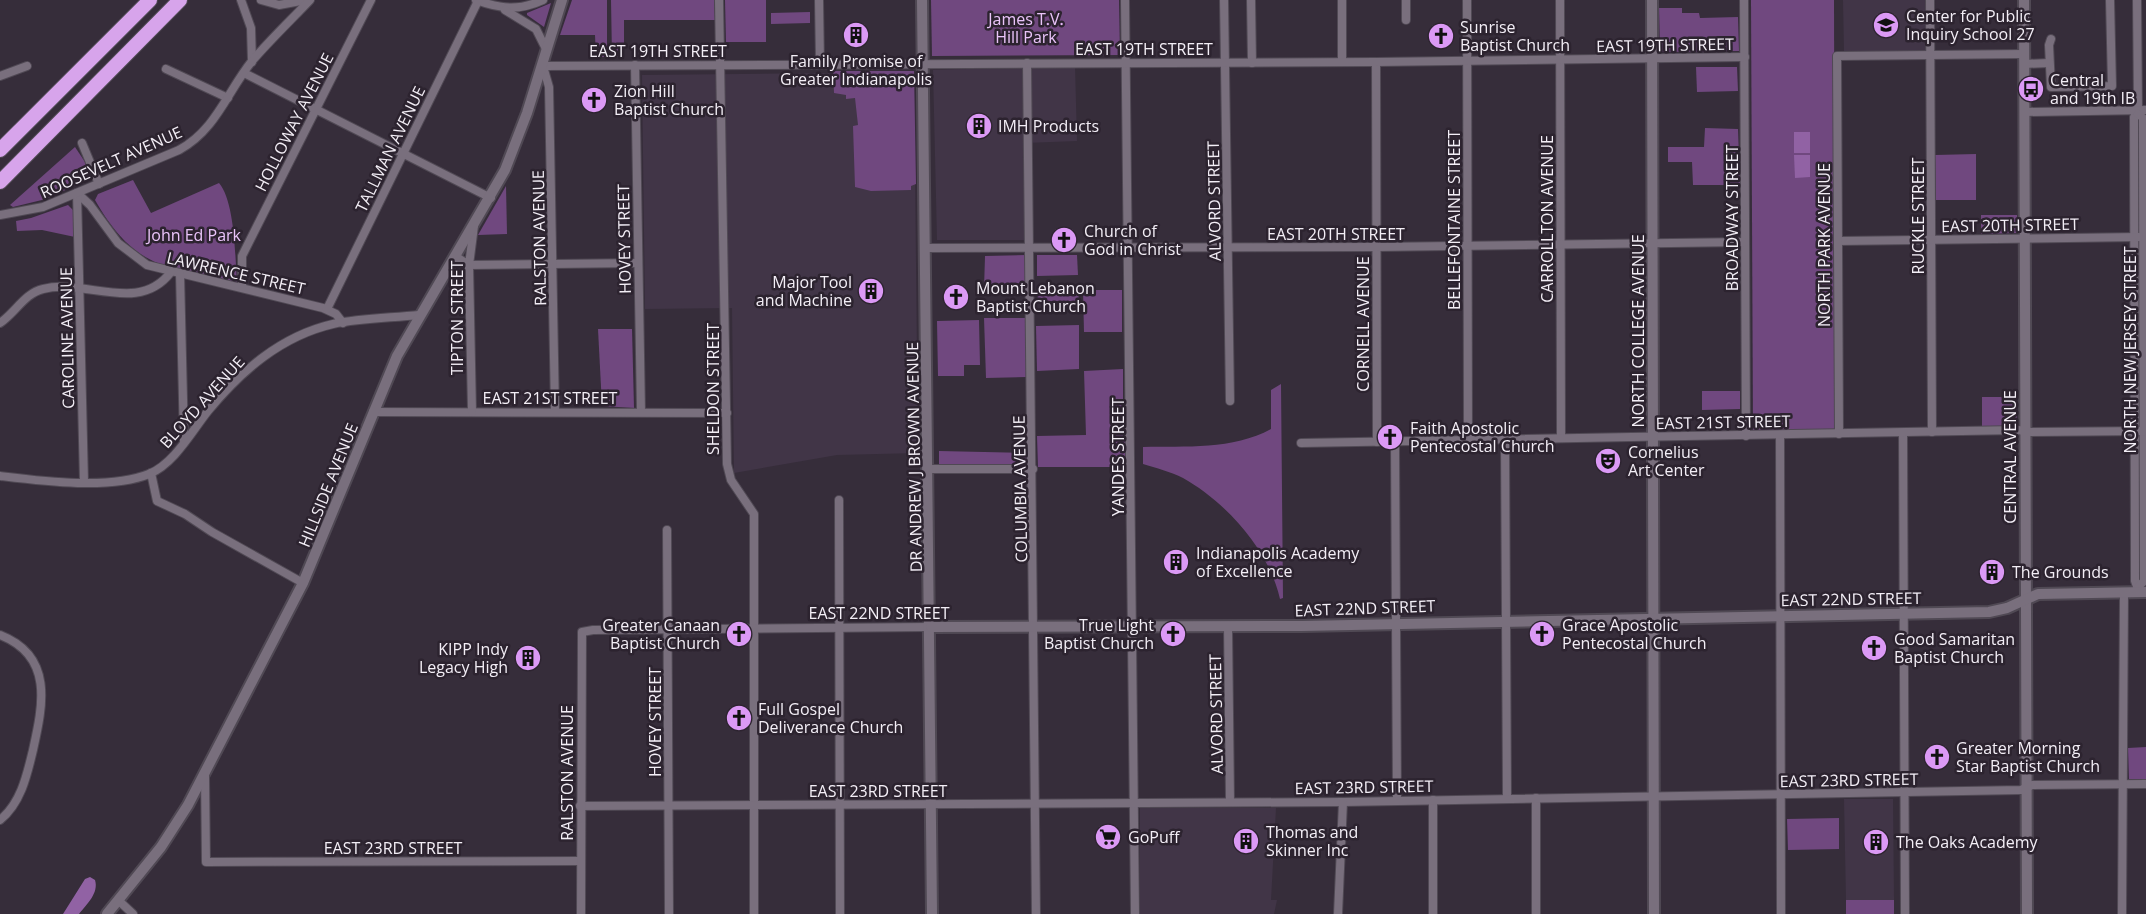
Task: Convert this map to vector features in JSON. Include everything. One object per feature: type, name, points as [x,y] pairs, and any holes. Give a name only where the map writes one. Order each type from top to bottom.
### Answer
[{"type":"highway","points":[[0,150],[150,0]]},
{"type":"highway","points":[[0,182],[180,0]]},
{"type":"main road","name":"HILLSIDE AVENUE","points":[[107,914],[178,823],[303,583],[332,518],[397,356],[419,315],[491,198],[517,142],[543,66],[562,0]]},
{"type":"main road","name":"DR ANDREW J BROWN AVENUE","points":[[922,0],[927,248],[932,914]]},
{"type":"main road","name":"NORTH COLLEGE AVENUE","points":[[1652,0],[1654,914]]},
{"type":"main road","name":"CENTRAL AVENUE","points":[[2024,0],[2027,914]]},
{"type":"main road","name":"EAST 22ND STREET","points":[[930,627],[1228,626],[1989,612],[2007,608],[2044,593],[2141,590]]},
{"type":"street","points":[[241,0],[252,28],[252,62]]},
{"type":"street","points":[[261,0],[285,5],[308,0]]},
{"type":"street","name":"ROOSEVELT AVENUE","points":[[0,215],[32,211],[99,184],[193,141],[208,127],[252,62],[308,0]]},
{"type":"street","name":"HOLLOWAY AVENUE","points":[[242,287],[242,256],[371,0]]},
{"type":"street","points":[[498,8],[525,7],[543,0]]},
{"type":"street","name":"SHELDON STREET","points":[[719,0],[728,474],[754,514],[754,914]]},
{"type":"street","points":[[819,0],[820,64]]},
{"type":"street","name":"YANDES STREET","points":[[1125,0],[1130,248],[1135,914]]},
{"type":"street","name":"ALVORD STREET","points":[[1224,0],[1230,401]]},
{"type":"street","points":[[1251,0],[1252,63]]},
{"type":"street","points":[[1342,0],[1342,62]]},
{"type":"street","points":[[1406,0],[1406,20]]},
{"type":"street","name":"BELLEFONTAINE STREET","points":[[1467,0],[1468,440]]},
{"type":"street","name":"CARROLLTON AVENUE","points":[[1560,0],[1561,438]]},
{"type":"street","name":"BROADWAY STREET","points":[[1744,0],[1746,435]]},
{"type":"street","name":"RUCKLE STREET","points":[[1930,0],[1932,432]]},
{"type":"street","points":[[2051,39],[2049,63],[2051,87],[2112,86],[2110,0]]},
{"type":"street","name":"NORTH NEW JERSEY STREET","points":[[2137,0],[2143,118],[2141,431],[2144,581],[2141,590]]},
{"type":"street","points":[[477,1],[514,14],[534,27],[544,40],[546,52]]},
{"type":"street","name":"TALLMAN AVENUE","points":[[327,309],[477,1]]},
{"type":"street","points":[[1931,55],[2024,59],[2049,63]]},
{"type":"street","name":"NORTH PARK AVENUE","points":[[1839,434],[1837,57],[1931,55]]},
{"type":"street","name":"EAST 19TH STREET","points":[[543,66],[1252,63],[1745,57]]},
{"type":"street","name":"CORNELL AVENUE","points":[[1376,62],[1377,442]]},
{"type":"street","name":"COLUMBIA AVENUE","points":[[1028,63],[1036,914]]},
{"type":"street","name":"HOVEY STREET","points":[[635,65],[641,412]]},
{"type":"street","points":[[0,76],[27,66]]},
{"type":"street","name":"RALSTON AVENUE","points":[[543,66],[549,87],[555,411]]},
{"type":"street","points":[[166,69],[228,99]]},
{"type":"street","points":[[244,73],[491,198]]},
{"type":"street","points":[[2025,112],[2141,111]]},
{"type":"street","points":[[82,143],[99,184]]},
{"type":"street","name":"LAWRENCE STREET","points":[[77,193],[128,253],[152,267],[327,309],[343,323]]},
{"type":"street","name":"CAROLINE AVENUE","points":[[77,193],[84,482]]},
{"type":"street","name":"TIPTON STREET","points":[[472,412],[469,264],[474,225]]},
{"type":"street","name":"EAST 20TH STREET","points":[[1838,241],[2141,237]]},
{"type":"street","name":"EAST 20TH STREET","points":[[927,248],[1377,247],[1745,242]]},
{"type":"street","points":[[455,256],[469,264],[638,263]]},
{"type":"street","points":[[0,323],[25,299],[40,290],[57,287],[138,293],[157,286],[171,272]]},
{"type":"street","points":[[180,274],[184,441]]},
{"type":"street","name":"BLOYD AVENUE","points":[[151,473],[163,465],[241,375],[265,355],[308,332],[343,323],[419,315]]},
{"type":"street","name":"EAST 21ST STREET","points":[[373,412],[727,413]]},
{"type":"street","name":"EAST 21ST STREET","points":[[1301,443],[1932,432],[2141,431]]},
{"type":"street","points":[[1903,433],[1905,914]]},
{"type":"street","points":[[1780,435],[1781,914]]},
{"type":"street","points":[[1505,440],[1506,799]]},
{"type":"street","points":[[1395,442],[1397,800]]},
{"type":"street","points":[[929,469],[1033,469]]},
{"type":"street","points":[[0,476],[40,482],[84,482],[151,473],[157,501],[185,514],[212,532],[303,583]]},
{"type":"street","points":[[839,500],[840,914]]},
{"type":"street","name":"HOVEY STREET","points":[[667,530],[669,914]]},
{"type":"street","points":[[2122,914],[2124,592]]},
{"type":"street","name":"ALVORD STREET","points":[[1228,626],[1230,801]]},
{"type":"street","name":"EAST 22ND STREET","points":[[582,632],[930,627]]},
{"type":"street","name":"RALSTON AVENUE","points":[[581,914],[582,632]]},
{"type":"street","points":[[0,635],[27,651],[34,662],[42,690],[43,706],[23,786],[12,807],[0,820]]},
{"type":"street","name":"EAST 23RD STREET","points":[[205,775],[206,862],[580,861]]},
{"type":"street","name":"EAST 23RD STREET","points":[[580,806],[1343,802],[2021,790],[2026,787],[2146,784]]},
{"type":"street","points":[[1536,798],[1536,914]]},
{"type":"street","points":[[1433,800],[1433,914]]},
{"type":"street","points":[[1338,914],[1343,802]]},
{"type":"street","points":[[118,900],[133,914]]},
{"type":"shaded area","name":"Center for Public Inquiry School 27","points":[[1843,0],[1928,0],[1928,51],[1844,52]]},
{"type":"shaded area","points":[[1075,65],[1077,141],[1025,143],[1026,240],[937,240],[933,70]]},
{"type":"shaded area","points":[[914,72],[918,453],[837,455],[734,473],[732,308],[645,309],[642,75]]},
{"type":"shaded area","points":[[1794,132],[1810,132],[1810,153],[1794,153]]},
{"type":"shaded area","points":[[1794,155],[1810,155],[1810,177],[1795,178]]},
{"type":"shaded area","points":[[1844,799],[1893,799],[1894,900],[1846,900]]},
{"type":"shaded area","points":[[1140,808],[1276,808],[1271,900],[1277,900],[1274,914],[1140,914]]},
{"type":"shaded area","points":[[90,877],[95,880],[96,885],[89,902],[79,914],[63,914],[85,879]]},
{"type":"green space","points":[[572,0],[607,0],[607,57],[596,57],[595,35],[560,35]]},
{"type":"green space","points":[[611,0],[714,0],[715,20],[624,20],[624,57],[612,57]]},
{"type":"green space","points":[[725,0],[766,0],[766,42],[726,42]]},
{"type":"green space","name":"James T.V. Hill Park","points":[[931,0],[1119,0],[1120,55],[932,56]]},
{"type":"green space","points":[[1751,0],[1834,0],[1835,429],[1753,430]]},
{"type":"green space","points":[[551,3],[544,27],[527,15],[527,13]]},
{"type":"green space","points":[[1659,8],[1682,8],[1682,13],[1699,13],[1700,18],[1738,17],[1739,51],[1660,52]]},
{"type":"green space","points":[[810,12],[810,23],[771,24],[771,13]]},
{"type":"green space","points":[[1696,67],[1737,67],[1738,91],[1697,92]]},
{"type":"green space","points":[[833,71],[914,71],[916,184],[911,186],[911,190],[871,191],[855,187],[853,126],[858,125],[855,98],[846,99],[846,95],[834,93]]},
{"type":"green space","points":[[1705,128],[1738,129],[1740,185],[1693,185],[1692,162],[1668,162],[1668,147],[1704,147]]},
{"type":"green space","points":[[75,147],[87,165],[91,178],[46,199],[13,207],[10,205]]},
{"type":"green space","points":[[1976,154],[1976,200],[1936,200],[1935,155]]},
{"type":"green space","name":"John Ed Park","points":[[133,180],[151,213],[219,183],[231,216],[237,282],[171,268],[138,252],[124,240],[95,200],[98,194]]},
{"type":"green space","points":[[506,186],[507,234],[478,235]]},
{"type":"green space","points":[[68,205],[74,211],[75,237],[42,230],[17,231],[16,221]]},
{"type":"green space","points":[[1981,215],[2017,215],[2017,233],[1981,234]]},
{"type":"green space","points":[[1026,255],[1026,288],[984,288],[985,256]]},
{"type":"green space","points":[[1037,255],[1077,255],[1078,275],[1037,276]]},
{"type":"green space","points":[[1037,290],[1078,290],[1079,301],[1038,301]]},
{"type":"green space","points":[[1083,290],[1122,290],[1122,332],[1084,332]]},
{"type":"green space","points":[[984,318],[1027,318],[1027,377],[986,378]]},
{"type":"green space","points":[[979,320],[980,365],[964,365],[964,376],[938,376],[937,321]]},
{"type":"green space","points":[[1079,325],[1079,369],[1037,371],[1036,326]]},
{"type":"green space","points":[[598,329],[632,329],[634,408],[602,406]]},
{"type":"green space","points":[[1123,369],[1123,441],[1128,442],[1128,467],[1038,467],[1037,436],[1086,435],[1084,371]]},
{"type":"green space","points":[[1281,384],[1283,598],[1280,599],[1266,563],[1244,529],[1215,500],[1199,488],[1183,478],[1143,464],[1143,447],[1208,446],[1241,441],[1256,436],[1271,429],[1271,390]]},
{"type":"green space","points":[[1702,391],[1740,391],[1740,409],[1702,410]]},
{"type":"green space","points":[[1982,397],[2017,397],[2017,423],[2014,426],[1982,426]]},
{"type":"green space","points":[[939,451],[1030,453],[1028,466],[939,465]]},
{"type":"green space","points":[[2146,747],[2146,779],[2129,779],[2128,748]]},
{"type":"green space","points":[[1839,818],[1839,849],[1788,850],[1787,819]]},
{"type":"green space","points":[[1846,900],[1894,900],[1894,914],[1846,914]]},
{"type":"place","name":"Center for Public Inquiry School 27","points":[[1886,25]]},
{"type":"place","name":"Family Promise of Greater Indianapolis","points":[[856,35]]},
{"type":"place","name":"Sunrise Baptist Church","points":[[1441,36]]},
{"type":"place","name":"Central and 19th IB","points":[[2031,89]]},
{"type":"place","name":"Zion Hill Baptist Church","points":[[594,100]]},
{"type":"place","name":"IMH Products","points":[[979,126]]},
{"type":"place","name":"Church of God in Christ","points":[[1064,240]]},
{"type":"place","name":"Major Tool and Machine","points":[[871,291]]},
{"type":"place","name":"Mount Lebanon Baptist Church","points":[[956,297]]},
{"type":"place","name":"Faith Apostolic Pentecostal Church","points":[[1390,437]]},
{"type":"place","name":"Cornelius Art Center","points":[[1608,461]]},
{"type":"place","name":"Indianapolis Academy of Excellence","points":[[1176,562]]},
{"type":"place","name":"The Grounds","points":[[1992,572]]},
{"type":"place","name":"Greater Canaan Baptist Church","points":[[739,634]]},
{"type":"place","name":"True Light Baptist Church","points":[[1173,634]]},
{"type":"place","name":"Grace Apostolic Pentecostal Church","points":[[1542,634]]},
{"type":"place","name":"Good Samaritan Baptist Church","points":[[1874,648]]},
{"type":"place","name":"KIPP Indy Legacy High","points":[[528,658]]},
{"type":"place","name":"Full Gospel Deliverance Church","points":[[739,718]]},
{"type":"place","name":"Greater Morning Star Baptist Church","points":[[1937,757]]},
{"type":"place","name":"GoPuff","points":[[1108,837]]},
{"type":"place","name":"Thomas and Skinner Inc","points":[[1246,841]]},
{"type":"place","name":"The Oaks Academy","points":[[1876,842]]}]
